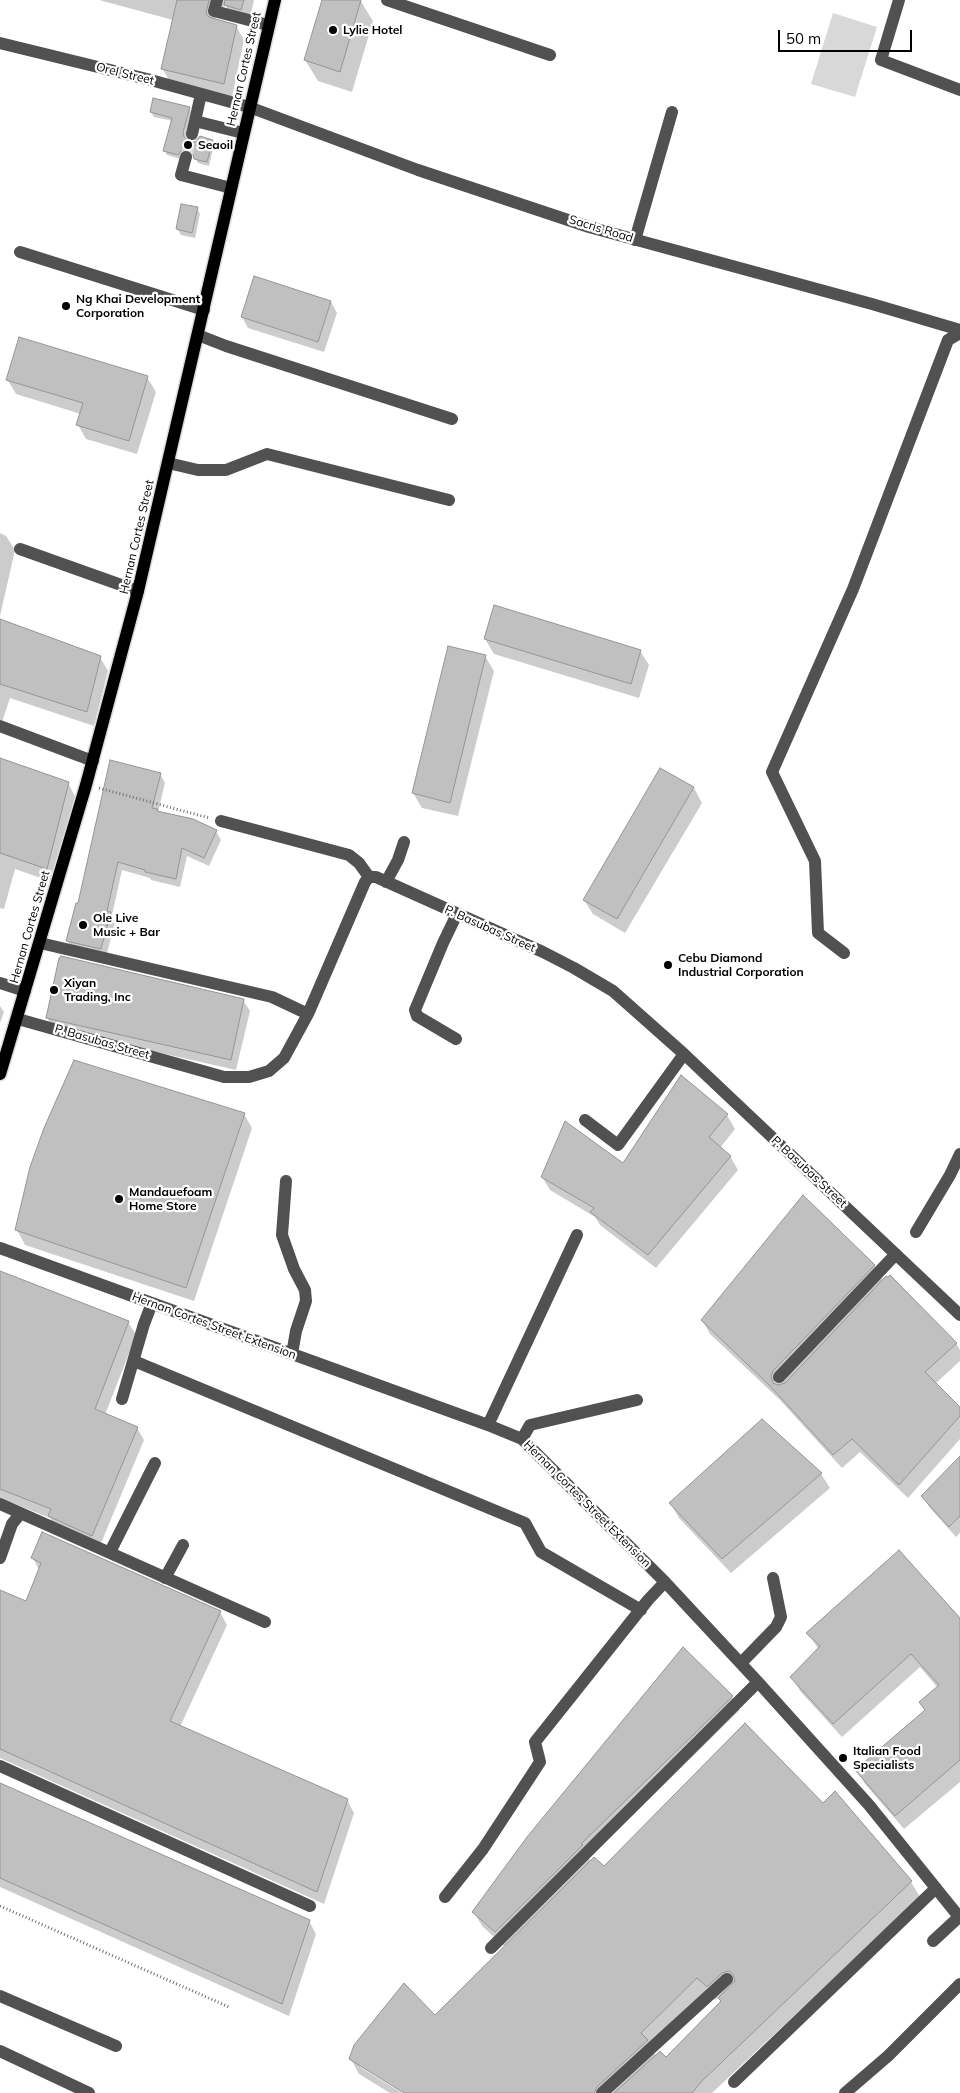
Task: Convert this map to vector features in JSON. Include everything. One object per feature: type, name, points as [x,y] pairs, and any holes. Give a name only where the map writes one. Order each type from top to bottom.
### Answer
[{"type":"main road","name":"Hernan Cortes Street","points":[[0,1074],[18,1019],[93,761],[138,591],[275,0]]},
{"type":"street","points":[[217,0],[214,12],[268,25]]},
{"type":"street","points":[[387,0],[550,55]]},
{"type":"street","points":[[899,0],[881,60],[960,90]]},
{"type":"street","name":"Orel Street","points":[[0,42],[249,107]]},
{"type":"street","points":[[192,134],[201,94]]},
{"type":"street","name":"Sacris Road","points":[[249,107],[418,170],[589,227],[872,304],[960,332]]},
{"type":"street","points":[[635,240],[672,112]]},
{"type":"street","points":[[195,121],[243,133]]},
{"type":"street","points":[[186,157],[181,175],[231,188]]},
{"type":"street","points":[[20,252],[204,310]]},
{"type":"street","points":[[844,953],[818,933],[815,861],[772,772],[853,590],[948,340],[960,332]]},
{"type":"street","points":[[198,335],[226,346],[452,419]]},
{"type":"street","points":[[168,463],[198,470],[226,470],[267,454],[450,500]]},
{"type":"street","points":[[20,549],[138,591]]},
{"type":"street","points":[[0,726],[93,761]]},
{"type":"street","points":[[222,821],[349,855],[359,863],[369,877]]},
{"type":"street","points":[[386,882],[398,860],[404,842]]},
{"type":"street","name":"P. Basubas Street","points":[[18,1019],[224,1077],[249,1077],[269,1071],[284,1058],[308,1014],[365,882],[369,877],[376,877],[543,952],[613,991],[684,1054],[960,1315]]},
{"type":"street","points":[[456,914],[415,1010],[417,1016],[456,1039]]},
{"type":"street","points":[[40,943],[272,997],[308,1014]]},
{"type":"street","points":[[0,983],[25,991]]},
{"type":"street","points":[[585,1120],[618,1145],[684,1054]]},
{"type":"street","points":[[916,1232],[950,1175],[960,1154]]},
{"type":"street","points":[[286,1181],[282,1235],[294,1269],[305,1290],[306,1301],[296,1331],[292,1354]]},
{"type":"street","points":[[488,1425],[577,1235]]},
{"type":"street","name":"Hernan Cortes Street Extension","points":[[0,1248],[488,1425],[522,1440],[665,1582],[741,1663],[869,1805],[960,1918]]},
{"type":"street","points":[[779,1377],[896,1254]]},
{"type":"street","points":[[122,1399],[152,1303]]},
{"type":"street","points":[[134,1361],[525,1523],[541,1552],[641,1610]]},
{"type":"street","points":[[522,1440],[530,1425],[637,1400]]},
{"type":"street","points":[[110,1552],[155,1462]]},
{"type":"street","points":[[0,1504],[266,1622]]},
{"type":"street","points":[[0,1558],[12,1524],[20,1514]]},
{"type":"street","points":[[165,1578],[183,1544]]},
{"type":"street","points":[[741,1663],[776,1627],[781,1617],[773,1578]]},
{"type":"street","points":[[445,1897],[483,1849],[540,1762],[535,1742],[665,1582]]},
{"type":"street","points":[[491,1948],[758,1682]]},
{"type":"street","points":[[0,1766],[310,1906]]},
{"type":"street","points":[[734,2082],[936,1888]]},
{"type":"street","points":[[933,1940],[960,1918]]},
{"type":"street","points":[[602,2093],[727,1979]]},
{"type":"street","points":[[845,2093],[888,2056],[960,1984]]},
{"type":"street","points":[[0,1996],[116,2046]]},
{"type":"street","points":[[0,2051],[89,2093]]},
{"type":"path","points":[[86,785],[222,821]]},
{"type":"path","points":[[0,1906],[229,2007]]},
{"type":"shaded area","points":[[833,13],[877,27],[855,97],[811,84]]},
{"type":"building","points":[[177,0],[209,0],[206,13],[209,17],[237,25],[224,84],[161,69]]},
{"type":"building","points":[[225,0],[244,0],[241,10],[224,5]]},
{"type":"building","name":"Lylie Hotel","points":[[322,0],[361,0],[340,72],[304,60]]},
{"type":"building","points":[[153,98],[190,107],[183,132],[184,137],[191,142],[195,142],[200,136],[213,140],[207,162],[194,159],[192,152],[188,149],[181,151],[178,155],[163,151],[172,118],[150,112]]},
{"type":"building","points":[[181,204],[198,207],[192,233],[176,229]]},
{"type":"building","points":[[254,276],[331,301],[318,342],[241,317]]},
{"type":"building","points":[[19,337],[148,376],[129,441],[76,425],[83,403],[6,380]]},
{"type":"building","points":[[494,605],[641,650],[631,684],[484,639]]},
{"type":"building","points":[[0,619],[101,656],[87,712],[0,684]]},
{"type":"building","points":[[448,646],[486,655],[450,803],[412,793]]},
{"type":"building","points":[[0,758],[69,782],[47,869],[0,853]]},
{"type":"building","points":[[110,760],[161,773],[152,808],[158,809],[157,811],[193,819],[217,830],[204,858],[182,848],[176,879],[145,872],[145,870],[118,862],[107,911],[111,912],[101,949],[66,941],[76,903],[78,903]]},
{"type":"building","points":[[660,768],[694,787],[617,919],[583,900]]},
{"type":"building","points":[[61,956],[244,999],[231,1060],[46,1018]]},
{"type":"building","name":"Mandauefoam Home Store","points":[[74,1060],[245,1113],[186,1288],[15,1230],[30,1167],[44,1128]]},
{"type":"building","points":[[681,1075],[728,1114],[709,1137],[731,1156],[648,1255],[590,1212],[594,1208],[541,1177],[565,1121],[623,1163]]},
{"type":"building","points":[[803,1195],[875,1265],[773,1371],[771,1376],[773,1383],[778,1385],[785,1383],[886,1276],[890,1275],[957,1343],[925,1372],[960,1407],[960,1416],[899,1485],[852,1439],[833,1455],[770,1386],[701,1320]]},
{"type":"building","points":[[0,1271],[129,1321],[95,1409],[138,1427],[92,1536],[48,1516],[51,1509],[0,1489]]},
{"type":"building","points":[[762,1419],[822,1473],[722,1559],[669,1503]]},
{"type":"building","points":[[960,1456],[960,1516],[949,1527],[921,1496]]},
{"type":"building","points":[[42,1532],[221,1611],[170,1721],[348,1799],[317,1892],[0,1749],[0,1590],[26,1601],[41,1563],[31,1558]]},
{"type":"building","points":[[899,1550],[960,1618],[960,1760],[895,1816],[855,1770],[925,1710],[919,1702],[939,1685],[911,1654],[833,1724],[790,1677],[820,1646],[806,1633]]},
{"type":"building","points":[[683,1647],[733,1696],[581,1844],[583,1845],[495,1932],[472,1912],[527,1837]]},
{"type":"building","points":[[745,1723],[823,1803],[835,1791],[912,1881],[702,2081],[692,2093],[614,2093],[660,2051],[666,2057],[721,2001],[718,1998],[735,1981],[733,1974],[729,1971],[722,1973],[707,1987],[697,1978],[641,2033],[648,2040],[597,2087],[594,2093],[404,2093],[349,2059],[354,2045],[404,1983],[435,2015],[594,1857],[604,1866]]},
{"type":"building","points":[[0,1783],[310,1920],[282,2004],[0,1878]]},
{"type":"tunnel","points":[[186,157],[192,134]]},
{"type":"place","name":"Lylie Hotel","points":[[333,30]]},
{"type":"place","name":"Seaoil","points":[[188,145]]},
{"type":"place","name":"Ng Khai Development Corporation","points":[[66,306]]},
{"type":"place","name":"Ole Live Music + Bar","points":[[83,925]]},
{"type":"place","name":"Cebu Diamond Industrial Corporation","points":[[668,965]]},
{"type":"place","name":"Xiyan Trading, Inc","points":[[54,990]]},
{"type":"place","name":"Mandauefoam Home Store","points":[[119,1199]]},
{"type":"place","name":"Italian Food Specialists","points":[[843,1758]]}]
